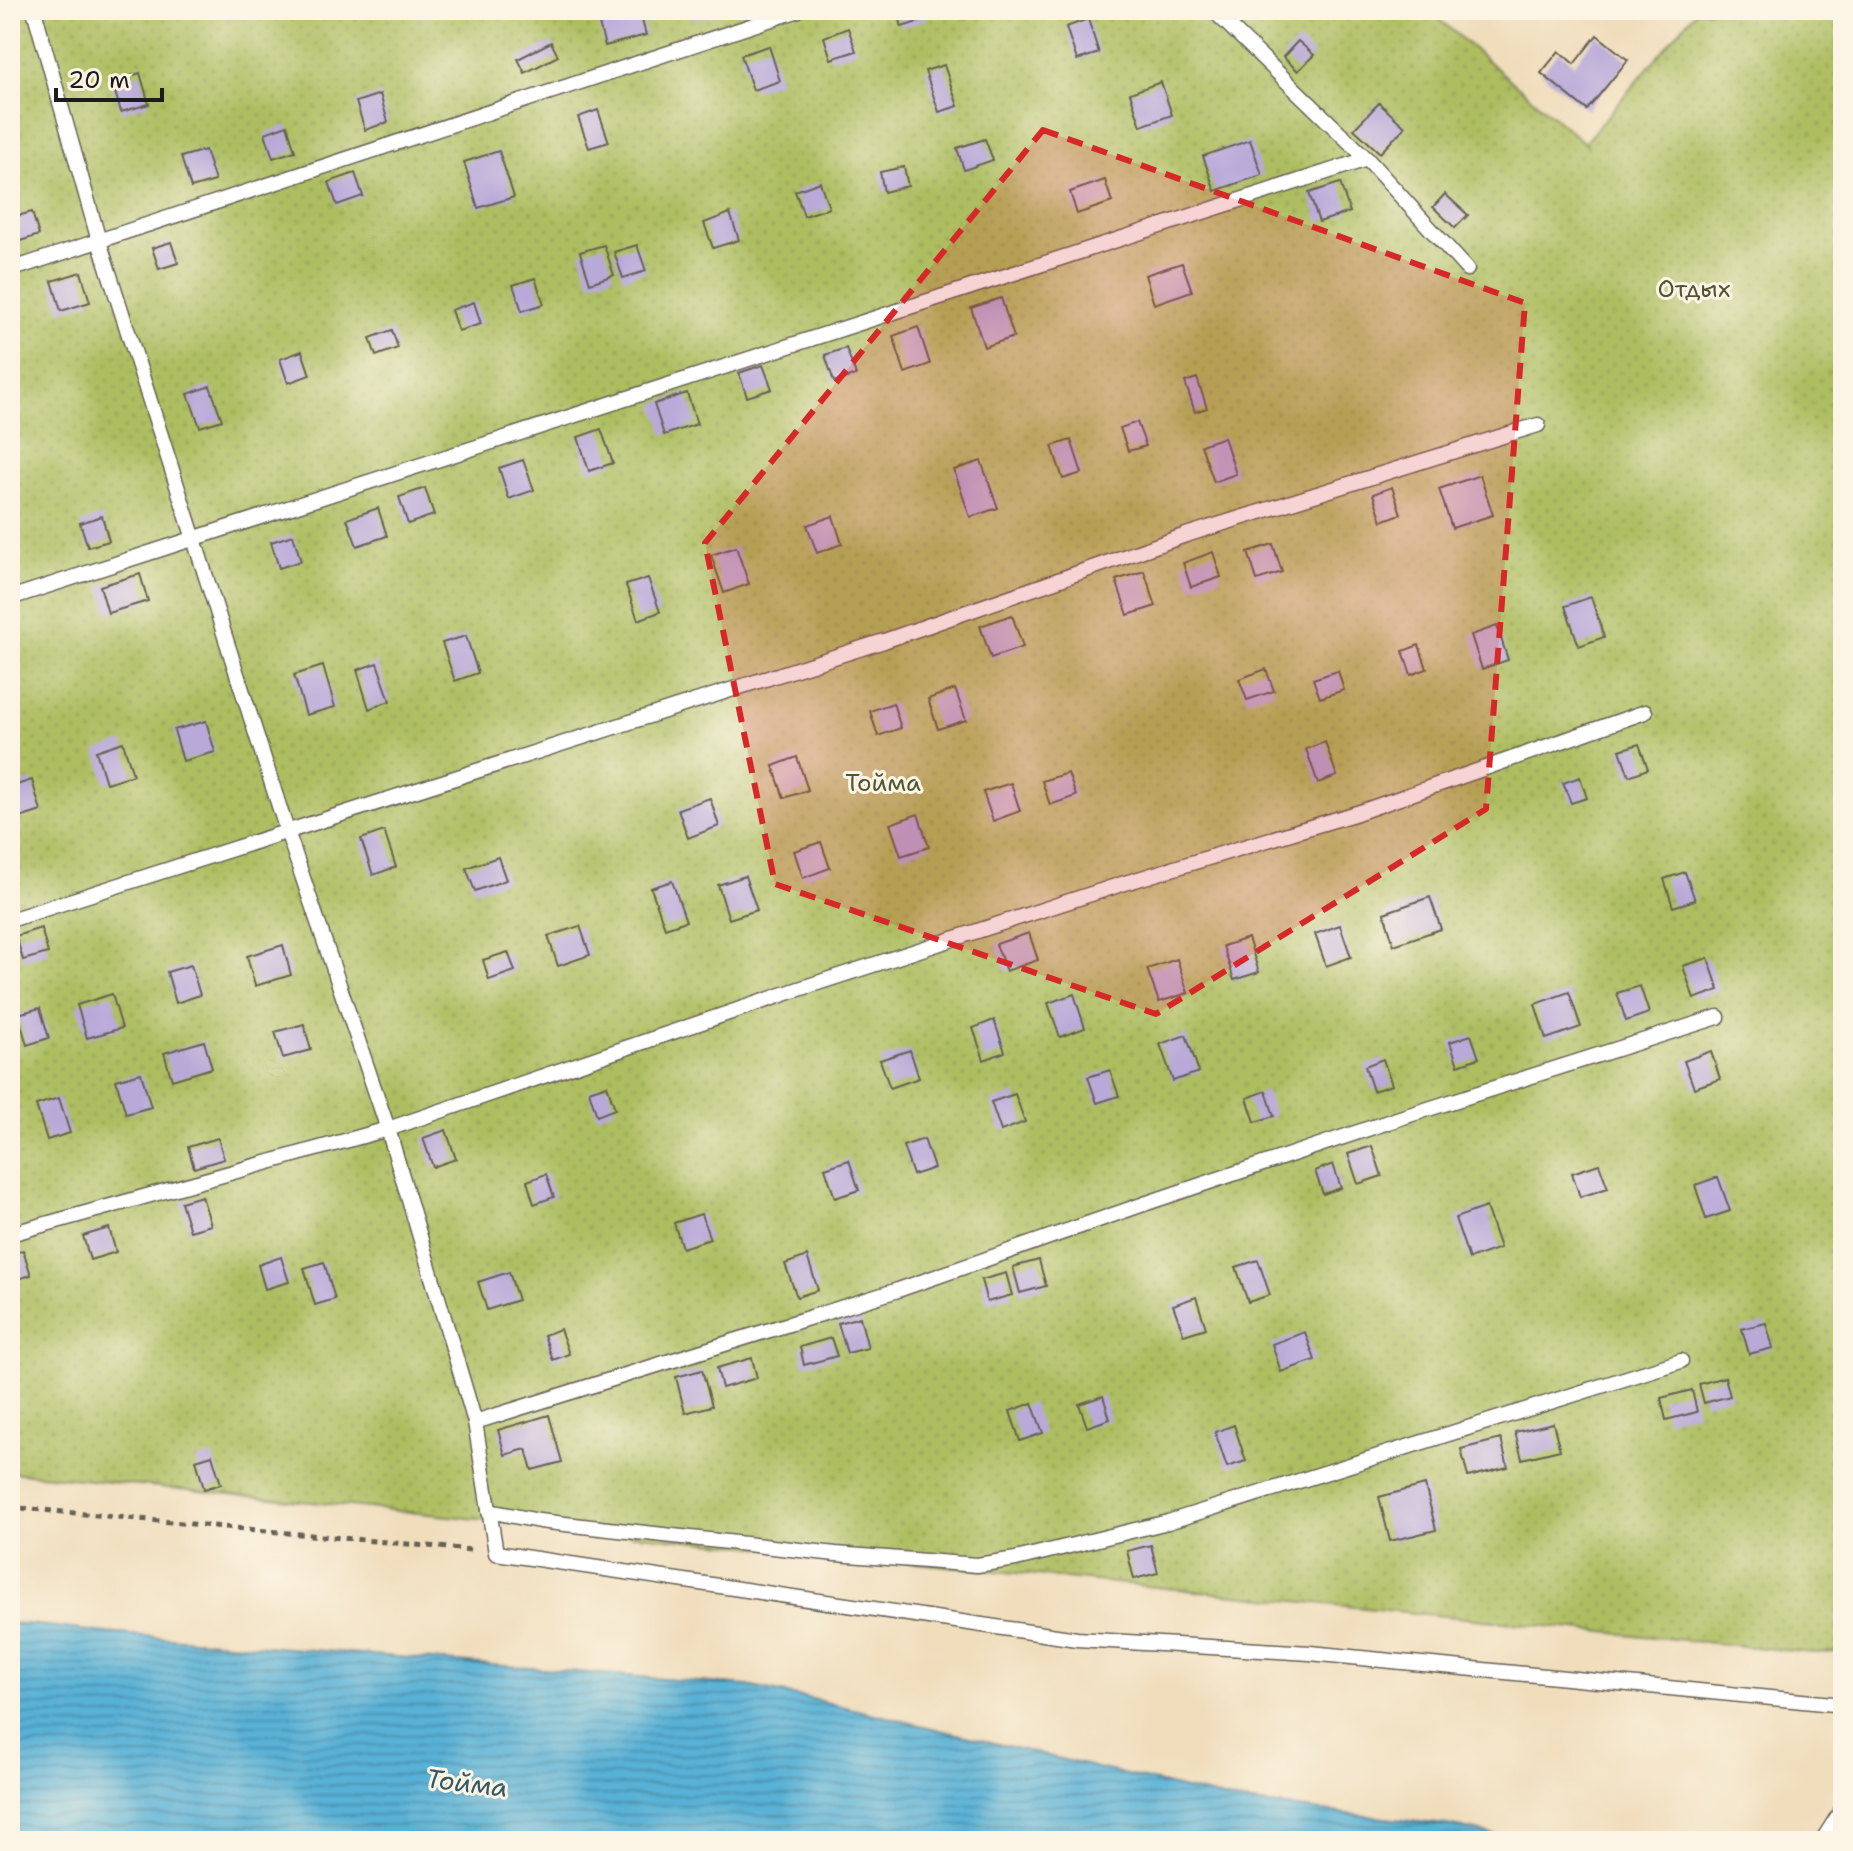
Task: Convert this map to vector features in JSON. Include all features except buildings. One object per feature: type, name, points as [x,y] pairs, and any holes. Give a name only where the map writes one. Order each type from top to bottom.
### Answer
[{"type":"lane","points":[[34,10],[99,241],[287,831],[388,1129],[475,1422],[496,1553],[1077,1639],[1310,1653],[1843,1705]]},
{"type":"lane","points":[[10,270],[799,10]]},
{"type":"lane","points":[[1213,10],[1367,159],[1467,269]]},
{"type":"lane","points":[[10,598],[1367,159]]},
{"type":"lane","points":[[10,920],[884,641],[1186,535],[1538,425]]},
{"type":"lane","points":[[10,1234],[388,1129],[890,959],[1125,883],[1357,813],[1645,712]]},
{"type":"lane","points":[[475,1422],[898,1290],[1360,1131],[1718,1017]]},
{"type":"lane","points":[[489,1511],[554,1523],[836,1554],[977,1565],[1016,1559],[1168,1522],[1681,1361]]},
{"type":"lane","points":[[1822,1841],[1843,1808]]},
{"type":"path","points":[[10,1507],[496,1553]]},
{"type":"highlighted area","points":[[1043,130],[1525,303],[1486,809],[1156,1014],[775,884],[705,543]]},
{"type":"green space","name":"Тойма","points":[[10,10],[1428,10],[1588,146],[1585,142],[1697,10],[1843,10],[1843,1652],[1812,1653],[10,1472]]},
{"type":"water","points":[[10,1623],[747,1686],[1235,1801],[1446,1825],[1526,1841],[10,1841]]},
{"type":"park label","name":"Отдых","points":[[1694,289]]}]
